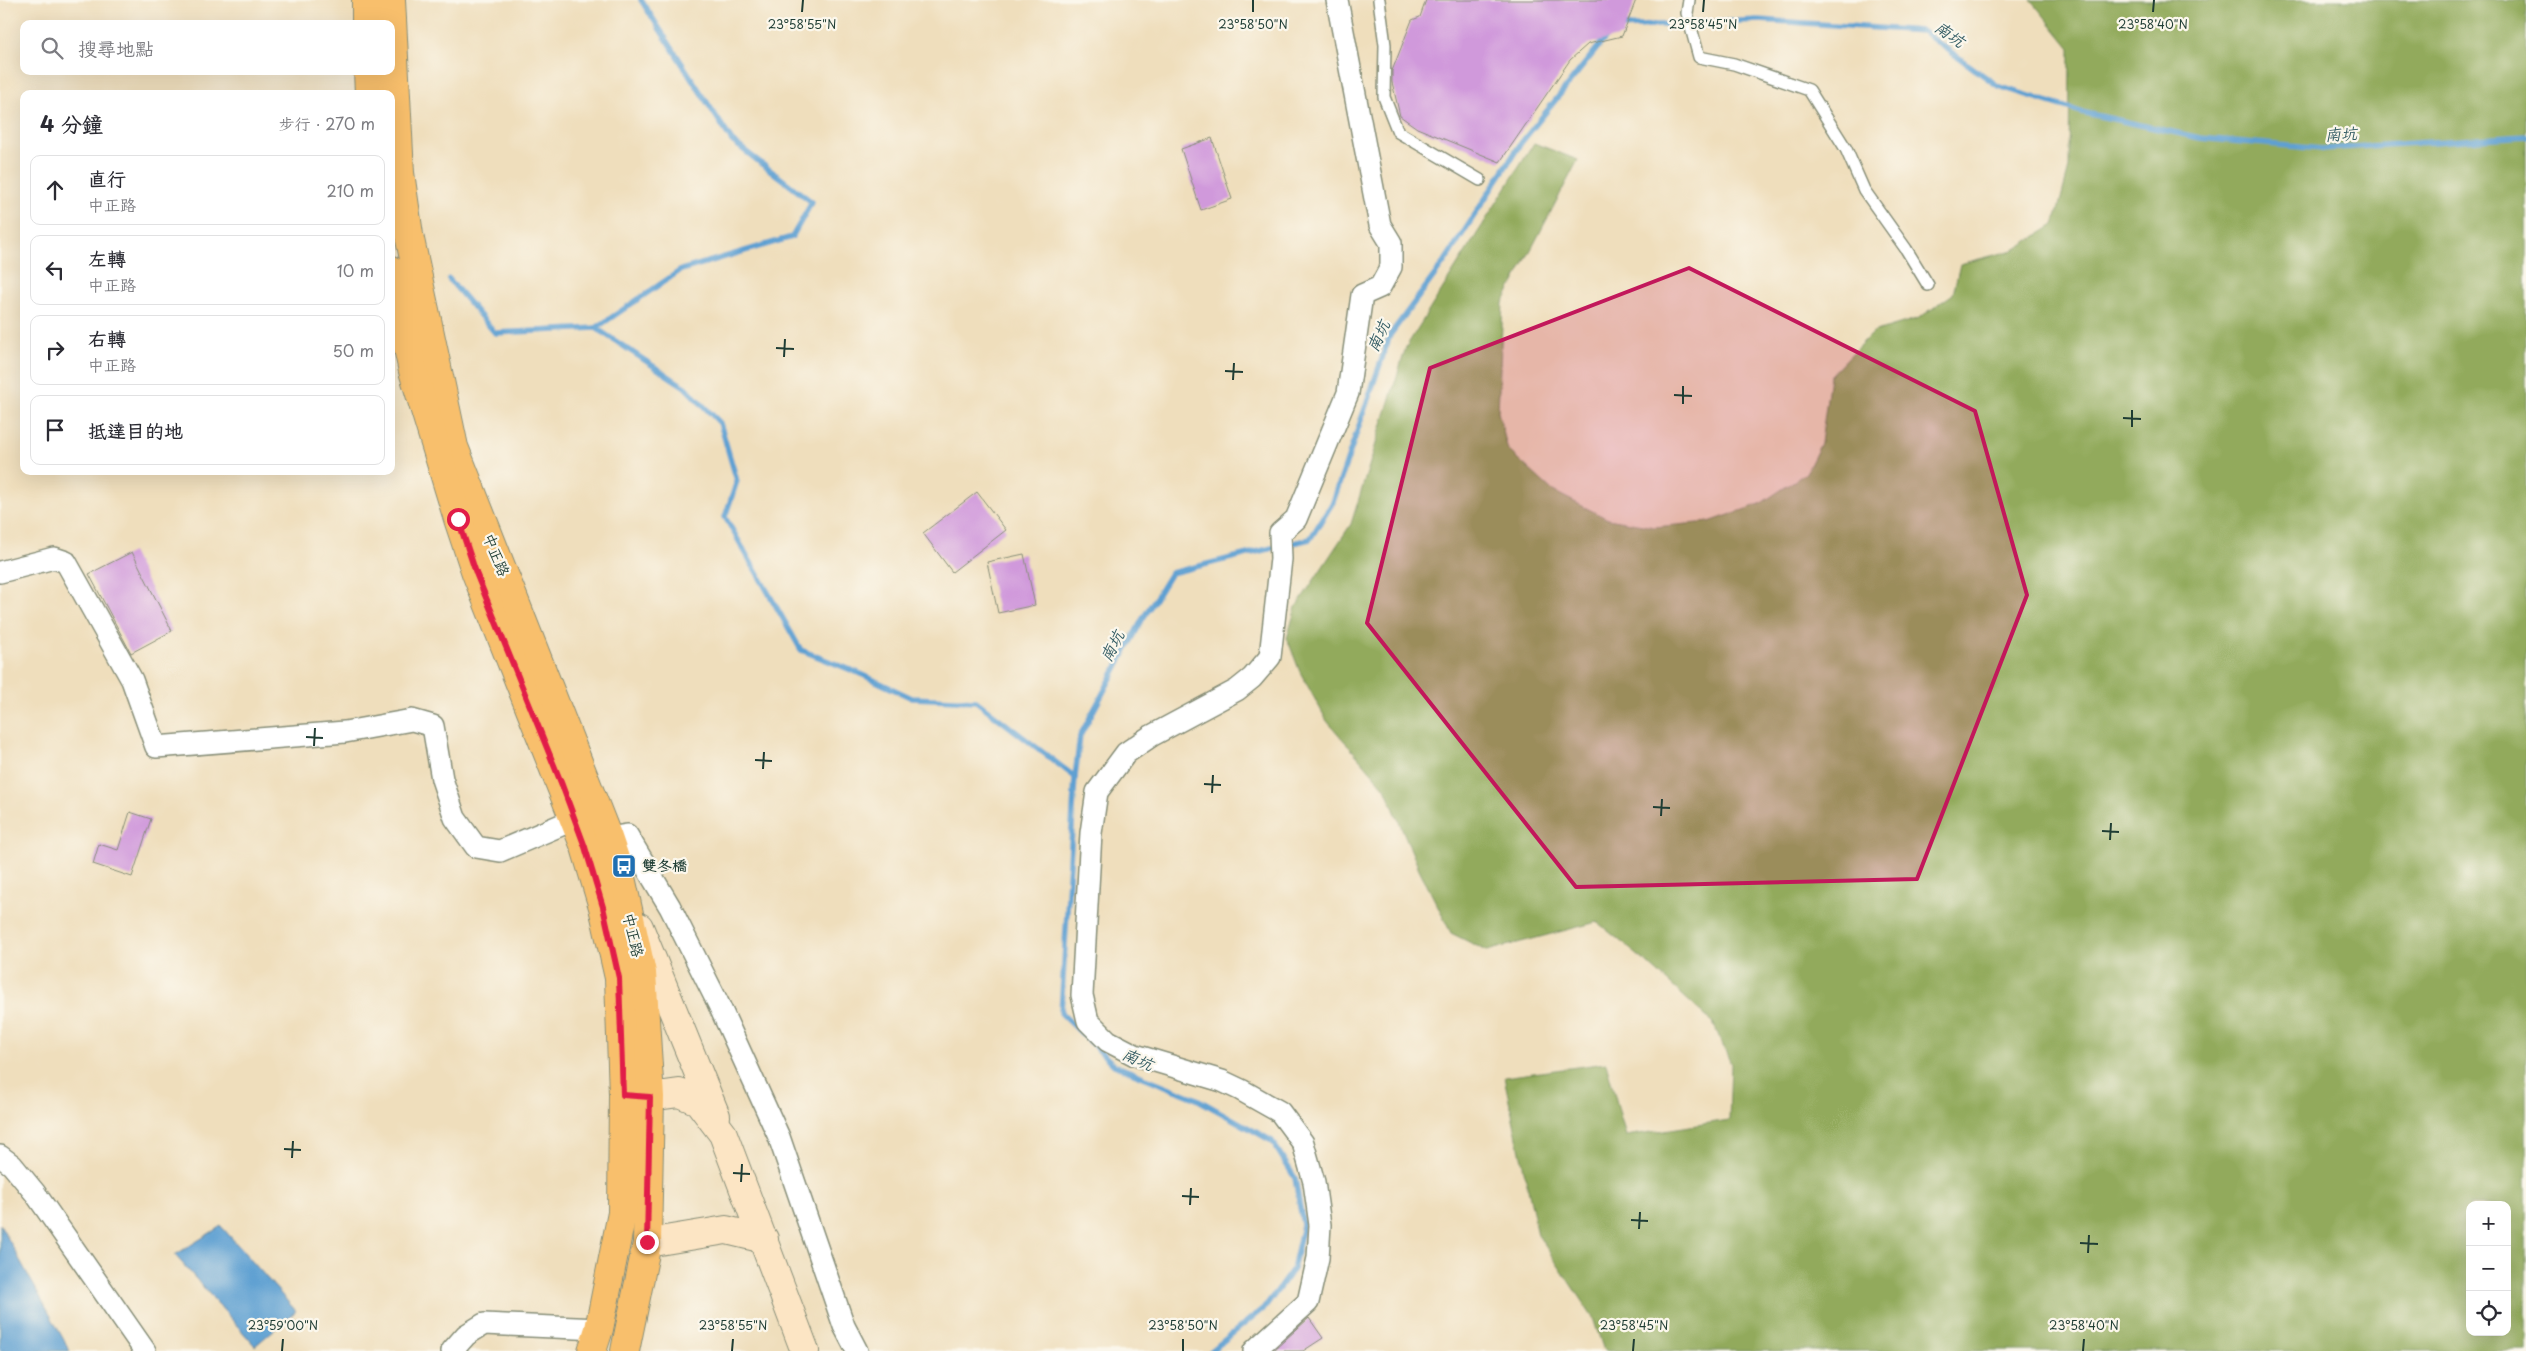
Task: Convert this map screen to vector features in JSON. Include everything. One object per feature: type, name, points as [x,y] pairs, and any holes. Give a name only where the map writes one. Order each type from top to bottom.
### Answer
[{"type":"main road","points":[[366,0],[366,20]]},
{"type":"main road","name":"中正路","points":[[391,0],[392,20]]},
{"type":"main road","points":[[368,75],[369,90]]},
{"type":"main road","name":"中正路","points":[[395,75],[400,173],[409,235],[454,447],[608,838],[622,884],[642,973],[636,1096],[622,1213],[596,1340]]},
{"type":"main road","name":"中正路","points":[[395,288],[413,371],[458,519],[476,573],[575,819],[603,907],[619,978],[636,1096],[647,1242],[625,1351]]},
{"type":"street","points":[[1254,1351],[1308,1302],[1318,1258],[1320,1225],[1314,1182],[1303,1143],[1280,1112],[1222,1081],[1135,1055],[1108,1041],[1088,1021],[1082,995],[1091,833],[1097,792],[1126,753],[1152,736],[1237,690],[1252,678],[1270,656],[1281,559],[1280,533],[1296,519],[1348,393],[1362,295],[1380,287],[1391,267],[1391,243],[1380,225],[1337,0]]},
{"type":"street","points":[[0,572],[54,558],[66,562],[132,680],[156,747],[336,733],[412,720],[433,726],[442,779],[455,818],[476,847],[500,851],[575,819]]},
{"type":"street","points":[[608,838],[627,835],[670,907],[718,1003],[779,1137],[844,1326],[857,1351]]},
{"type":"street","points":[[622,884],[764,1238],[805,1351]]},
{"type":"street","points":[[636,1096],[679,1093],[698,1101],[723,1134]]},
{"type":"street","points":[[0,1156],[12,1166],[35,1193],[145,1351]]},
{"type":"street","points":[[647,1242],[726,1230],[764,1238]]},
{"type":"street","points":[[452,1351],[466,1335],[484,1324],[596,1340]]},
{"type":"lane","points":[[1379,0],[1385,45],[1384,97],[1398,132],[1480,180]]},
{"type":"lane","points":[[1689,0],[1687,13],[1699,57],[1734,64],[1809,90],[1846,149],[1864,190],[1906,249],[1928,285]]},
{"type":"highlighted area","points":[[1689,268],[1975,411],[2027,595],[1917,879],[1576,887],[1367,623],[1430,368]]},
{"type":"green space","points":[[2031,0],[2526,0],[2526,1351],[1604,1351],[1593,1318],[1538,1235],[1504,1077],[1606,1063],[1626,1136],[1729,1120],[1731,1064],[1713,1023],[1646,962],[1597,922],[1487,951],[1451,933],[1419,869],[1385,788],[1327,721],[1300,672],[1287,638],[1296,607],[1351,524],[1406,347],[1534,143],[1578,160],[1503,303],[1498,412],[1508,450],[1553,491],[1608,519],[1654,527],[1709,522],[1760,504],[1806,473],[1821,443],[1830,376],[1873,332],[1919,318],[1953,294],[1960,264],[2014,250],[2054,225],[2069,168],[2070,48]]},
{"type":"water","points":[[0,1224],[70,1351],[0,1351]]},
{"type":"water","points":[[221,1226],[296,1311],[255,1346],[175,1255]]},
{"type":"building","points":[[1426,0],[1636,0],[1622,36],[1588,44],[1570,60],[1500,162],[1417,128],[1400,116],[1392,82],[1392,71],[1412,20],[1420,17]]},
{"type":"building","points":[[1212,138],[1232,199],[1201,210],[1181,149]]},
{"type":"building","points":[[977,492],[1006,530],[952,572],[923,533]]},
{"type":"building","points":[[132,552],[172,631],[131,653],[89,574]]},
{"type":"building","points":[[1024,554],[1035,605],[998,613],[987,562]]},
{"type":"building","points":[[130,812],[151,819],[132,877],[93,864],[99,844],[118,850]]},
{"type":"building","points":[[1309,1318],[1323,1338],[1303,1351],[1273,1351]]},
{"type":"waterway","points":[[641,0],[732,141],[812,202],[792,237],[681,270],[596,328],[685,387],[720,423],[737,481],[725,517],[801,650],[861,674],[912,698],[976,701],[1075,777]]},
{"type":"waterway","name":"南坑","points":[[1619,27],[1759,20],[1922,31],[1998,86],[2081,112],[2200,138],[2322,149],[2526,136]]},
{"type":"waterway","name":"南坑","points":[[1285,545],[1310,539],[1333,502],[1390,335],[1445,261],[1521,143],[1607,36]]},
{"type":"waterway","points":[[449,279],[495,333],[596,328]]},
{"type":"waterway","name":"南坑","points":[[1211,1351],[1267,1305],[1293,1269],[1303,1225],[1295,1178],[1272,1141],[1195,1098],[1114,1065],[1061,1013],[1075,777],[1080,736],[1142,620],[1171,573],[1276,547]]},
{"type":"place","name":"雙冬橋","points":[[624,866]]},
{"type":"route","points":[[458,519],[476,573],[562,785],[585,847],[603,907],[619,978],[623,1095],[650,1097],[647,1242]]}]
